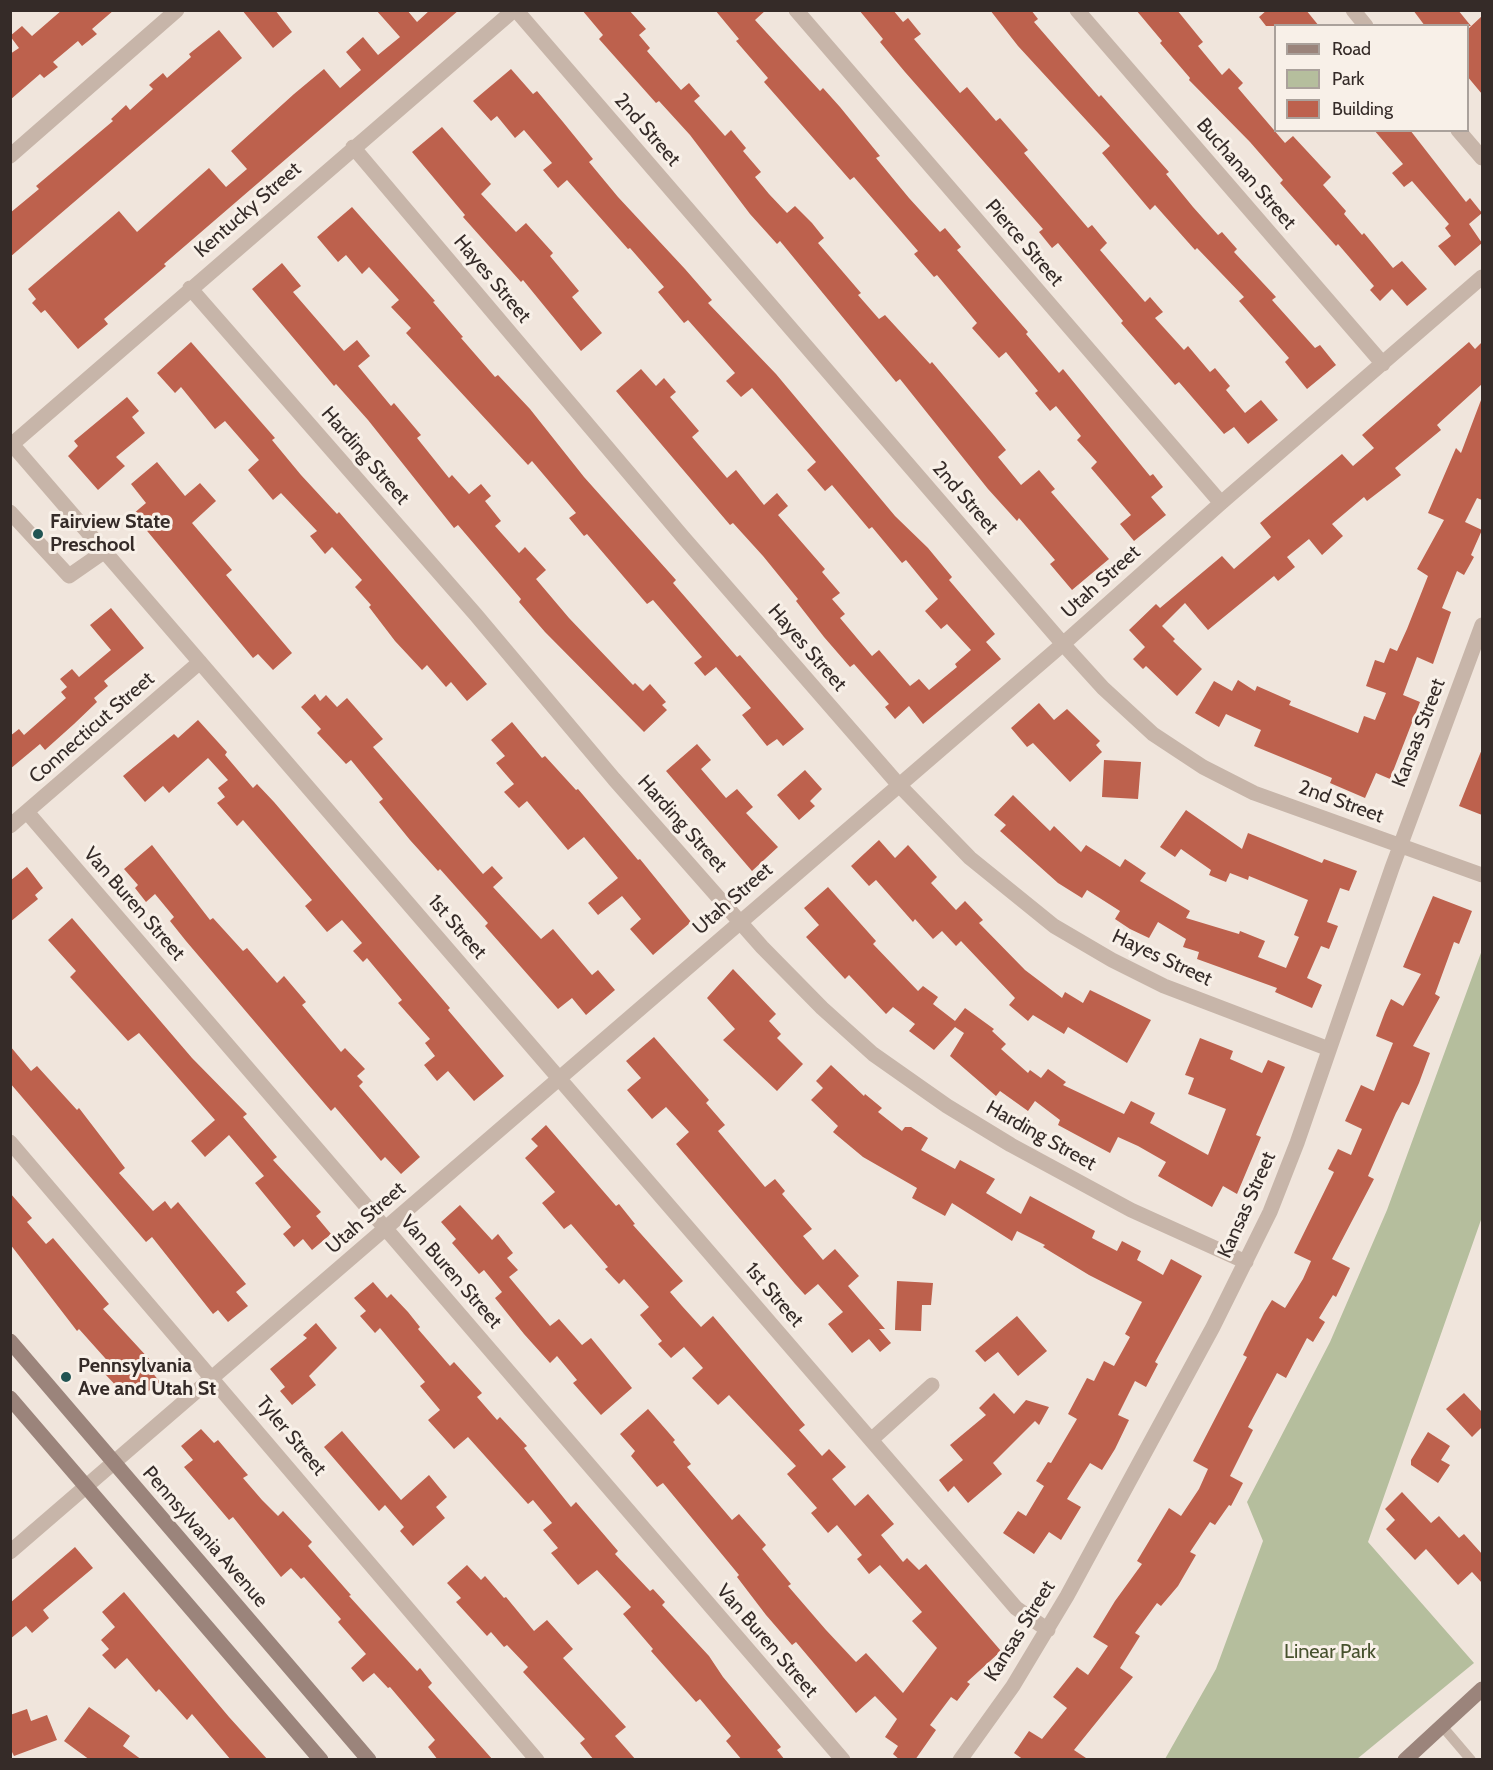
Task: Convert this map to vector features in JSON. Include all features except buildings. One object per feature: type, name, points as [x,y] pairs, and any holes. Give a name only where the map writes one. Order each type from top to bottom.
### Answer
[{"type":"main road","name":"Pennsylvania Avenue","points":[[10,1341],[369,1760]]},
{"type":"main road","points":[[10,1398],[321,1760]]},
{"type":"main road","points":[[1405,1760],[1482,1689]]},
{"type":"street","points":[[10,156],[177,10]]},
{"type":"street","name":"Kentucky Street","points":[[11,444],[353,147],[515,10]]},
{"type":"street","name":"2nd Street","points":[[515,10],[1063,644],[1102,688],[1153,734],[1203,767],[1254,793],[1482,875]]},
{"type":"street","name":"Pierce Street","points":[[795,10],[1221,503]]},
{"type":"street","name":"Buchanan Street","points":[[1077,10],[1383,364]]},
{"type":"street","points":[[1353,10],[1364,24]]},
{"type":"street","points":[[1460,132],[1482,158]]},
{"type":"street","name":"Hayes Street","points":[[353,147],[682,537],[898,784],[970,858],[1054,926],[1112,960],[1164,986],[1329,1049]]},
{"type":"street","name":"Utah Street","points":[[10,1552],[1063,644],[1221,503],[1482,277]]},
{"type":"street","name":"Harding Street","points":[[190,288],[476,615],[614,779],[762,948],[839,1023],[873,1054],[947,1107],[1131,1210],[1246,1262]]},
{"type":"street","name":"1st Street","points":[[11,444],[1016,1608],[1047,1630]]},
{"type":"street","points":[[10,512],[69,576],[105,551]]},
{"type":"street","name":"Kansas Street","points":[[960,1760],[1013,1686],[1047,1630],[1143,1459],[1246,1262],[1285,1172],[1400,845],[1482,626]]},
{"type":"street","name":"Connecticut Street","points":[[10,826],[200,662]]},
{"type":"street","name":"Van Buren Street","points":[[27,812],[843,1760]]},
{"type":"street","name":"Tyler Street","points":[[10,1142],[214,1377],[537,1760]]},
{"type":"street","points":[[871,1440],[932,1385]]},
{"type":"lane","points":[[1442,1726],[1471,1760]]},
{"type":"green space","name":"Linear Park","points":[[1482,950],[1482,1217],[1368,1542],[1474,1663],[1357,1759],[1165,1759],[1216,1669],[1263,1541],[1247,1502],[1330,1342],[1387,1210]]},
{"type":"place","name":"Fairview State Preschool","points":[[38,534]]},
{"type":"place","name":"Pennsylvania Ave and Utah St","points":[[66,1377]]}]
